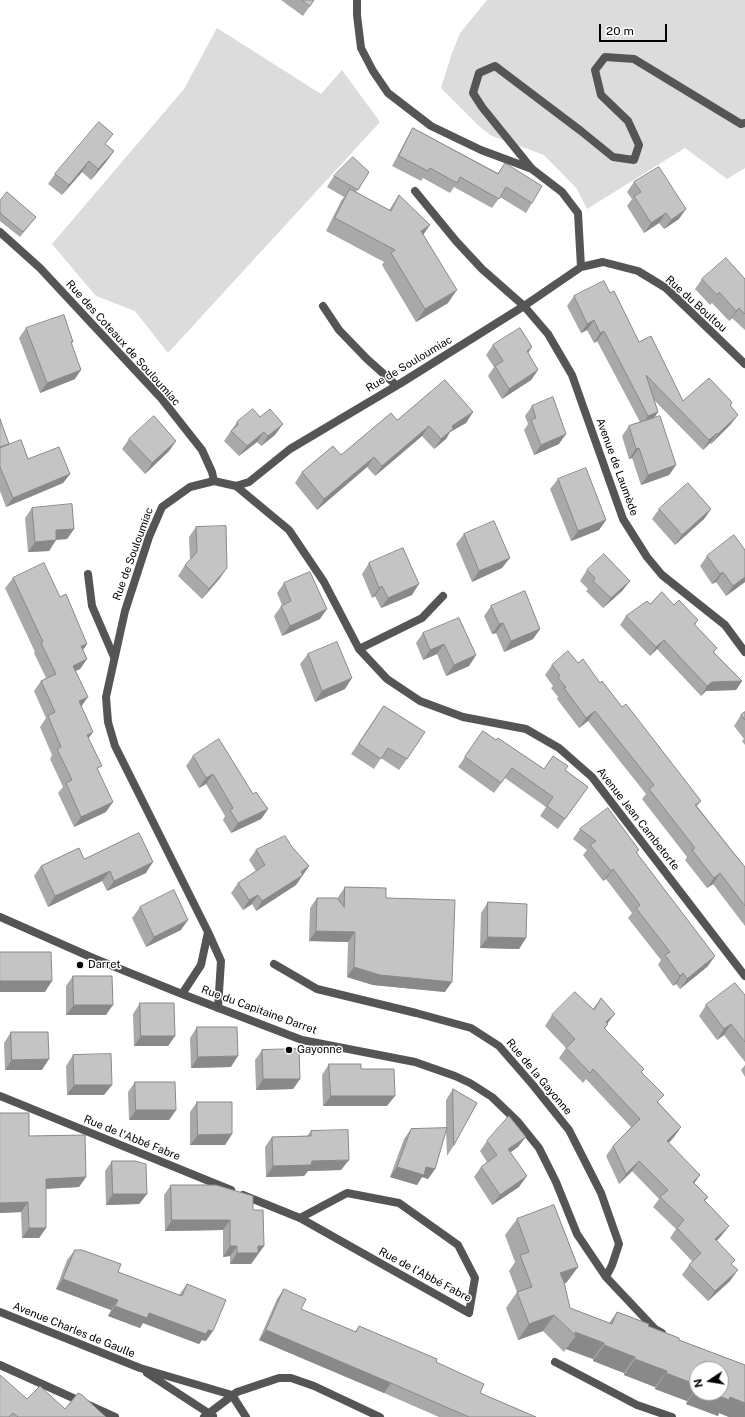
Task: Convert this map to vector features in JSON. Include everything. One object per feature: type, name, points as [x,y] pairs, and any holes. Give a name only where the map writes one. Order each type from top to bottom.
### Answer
[{"type":"street","points":[[356,0],[361,48],[388,93],[431,126],[481,150],[532,169]]},
{"type":"street","points":[[580,267],[578,213],[562,192],[532,169],[482,107],[473,93],[479,73],[495,66],[613,157],[634,160],[639,145],[628,121],[601,95],[595,70],[605,56],[634,59],[741,124],[745,123]]},
{"type":"street","name":"Avenue de Laumède","points":[[415,191],[456,242],[482,269],[524,306],[548,334],[572,375],[623,519],[646,557],[662,574],[725,625],[745,652]]},
{"type":"street","name":"Rue des Coteaux de Souloumiac","points":[[0,232],[40,268],[161,398],[202,450],[214,480]]},
{"type":"street","name":"Rue du Boultou","points":[[580,267],[603,262],[638,271],[666,288],[745,364]]},
{"type":"street","name":"Rue de Souloumiac","points":[[236,486],[249,482],[290,449],[524,306],[580,267]]},
{"type":"street","points":[[322,306],[339,330],[367,359],[396,385]]},
{"type":"street","points":[[214,480],[236,486]]},
{"type":"street","name":"Rue de Souloumiac","points":[[214,480],[190,487],[162,506],[149,537],[125,611],[106,697],[108,722],[115,746],[221,961],[218,1008]]},
{"type":"street","name":"Avenue Jean Cambetorte","points":[[236,486],[289,530],[324,582],[359,649],[387,679],[420,701],[463,717],[526,729],[559,748],[592,777],[745,976]]},
{"type":"street","points":[[88,574],[92,606],[114,657]]},
{"type":"street","points":[[359,649],[422,618],[443,596]]},
{"type":"street","name":"Rue du Capitaine Darret","points":[[0,917],[93,958],[302,1040],[415,1062],[470,1083],[492,1097],[518,1122],[538,1148],[556,1182],[577,1234],[606,1277],[655,1329],[668,1337]]},
{"type":"street","points":[[182,994],[201,965],[208,932]]},
{"type":"street","name":"Rue de la Gayonne","points":[[274,964],[317,989],[471,1028],[499,1046],[569,1130],[601,1193],[619,1244],[606,1277]]},
{"type":"street","name":"Rue de l'Abbé Fabre","points":[[0,1096],[300,1218],[468,1313],[475,1278],[458,1245],[398,1203],[347,1193],[300,1218]]},
{"type":"street","name":"Avenue Charles de Gaulle","points":[[1,1311],[140,1368],[232,1395]]},
{"type":"street","points":[[555,1362],[637,1405],[672,1417]]},
{"type":"street","points":[[0,1365],[115,1417]]},
{"type":"street","name":"Avenue Charles de Gaulle","points":[[140,1368],[209,1416]]},
{"type":"street","points":[[209,1416],[237,1392],[280,1378],[291,1378],[314,1386],[380,1417]]},
{"type":"street","points":[[232,1395],[246,1417]]},
{"type":"shaded area","points":[[487,0],[745,0],[745,168],[727,179],[685,148],[587,209],[577,189],[544,155],[492,136],[481,128],[441,88],[460,33]]},
{"type":"shaded area","points":[[217,28],[321,94],[342,70],[380,122],[168,353],[135,311],[96,296],[52,244],[184,89]]},
{"type":"building","points":[[302,0],[314,0],[310,6]]},
{"type":"building","points":[[99,122],[113,134],[105,144],[114,151],[98,169],[89,161],[69,185],[55,174]]},
{"type":"building","points":[[413,128],[498,174],[505,163],[542,186],[532,203],[506,187],[499,199],[460,177],[457,183],[430,168],[428,171],[399,156]]},
{"type":"building","points":[[353,157],[369,172],[358,190],[334,176]]},
{"type":"building","points":[[659,167],[686,209],[671,220],[666,213],[651,223],[634,196],[641,192],[634,182]]},
{"type":"building","points":[[350,189],[391,211],[399,195],[430,225],[421,231],[457,290],[425,309],[391,253],[395,250],[335,218]]},
{"type":"building","points":[[7,192],[36,217],[23,232],[0,213],[0,201]]},
{"type":"building","points":[[726,258],[745,279],[745,314],[739,308],[736,311],[719,292],[717,295],[702,279]]},
{"type":"building","points":[[604,281],[610,293],[614,291],[639,342],[651,336],[683,401],[709,378],[730,400],[732,403],[730,405],[738,415],[718,434],[717,433],[709,440],[646,375],[658,412],[648,416],[604,331],[600,333],[594,320],[587,324],[574,296]]},
{"type":"building","points":[[64,315],[73,342],[71,342],[81,370],[47,383],[26,328]]},
{"type":"building","points":[[520,328],[532,347],[527,351],[538,370],[509,389],[495,366],[503,361],[493,345]]},
{"type":"building","points":[[445,380],[473,412],[452,426],[453,429],[441,439],[429,426],[382,466],[374,457],[324,499],[302,472],[333,446],[341,455],[391,413],[397,420]]},
{"type":"building","points":[[553,397],[566,434],[541,445],[531,420],[536,418],[532,406]]},
{"type":"building","points":[[253,409],[260,417],[270,409],[283,424],[268,436],[264,432],[247,446],[231,431],[238,425],[237,422]]},
{"type":"building","points":[[154,416],[176,441],[152,463],[129,439]]},
{"type":"building","points":[[660,416],[676,465],[648,475],[639,448],[636,449],[629,426]]},
{"type":"building","points":[[0,419],[9,444],[0,447]]},
{"type":"building","points":[[21,440],[28,459],[59,447],[70,474],[13,498],[0,467],[0,448]]},
{"type":"building","points":[[586,468],[606,520],[578,531],[558,479]]},
{"type":"building","points":[[688,483],[711,509],[682,535],[659,509]]},
{"type":"building","points":[[72,504],[74,529],[56,530],[56,540],[35,542],[32,508]]},
{"type":"building","points":[[494,521],[510,558],[479,571],[464,534]]},
{"type":"building","points":[[226,526],[227,568],[209,589],[185,565],[197,552],[196,527]]},
{"type":"building","points":[[734,535],[745,550],[745,577],[733,586],[723,572],[720,574],[707,556]]},
{"type":"building","points":[[403,548],[419,584],[388,598],[382,586],[379,588],[369,563]]},
{"type":"building","points":[[604,554],[630,581],[611,598],[593,581],[595,578],[587,570]]},
{"type":"building","points":[[44,563],[60,597],[66,594],[87,644],[81,646],[87,659],[73,666],[88,697],[79,701],[93,732],[87,735],[102,766],[97,768],[113,802],[81,817],[66,783],[72,780],[57,749],[61,747],[48,716],[55,712],[41,681],[56,674],[41,643],[43,642],[13,578]]},
{"type":"building","points":[[310,572],[327,609],[290,626],[281,606],[291,601],[284,583]]},
{"type":"building","points":[[525,591],[540,629],[511,641],[503,623],[499,624],[491,606]]},
{"type":"building","points":[[662,592],[674,605],[679,600],[698,620],[694,624],[717,648],[713,652],[742,681],[712,682],[707,686],[664,640],[656,647],[626,616],[647,601],[650,604]]},
{"type":"building","points":[[459,618],[476,655],[454,665],[444,644],[430,650],[423,633]]},
{"type":"building","points":[[337,642],[352,678],[322,691],[308,654]]},
{"type":"building","points":[[568,651],[578,663],[583,659],[600,683],[602,681],[622,707],[626,704],[701,801],[695,805],[745,867],[745,906],[720,873],[714,878],[692,850],[695,848],[649,789],[654,785],[595,711],[586,718],[564,688],[566,687],[558,678],[560,676],[552,665]]},
{"type":"building","points":[[384,706],[425,732],[407,759],[388,748],[381,759],[359,744]]},
{"type":"building","points":[[745,712],[745,720],[741,715]]},
{"type":"building","points":[[483,731],[496,740],[498,738],[544,769],[553,756],[568,766],[565,770],[588,787],[565,819],[547,806],[553,797],[512,768],[501,783],[465,757]]},
{"type":"building","points":[[219,739],[253,794],[256,792],[268,809],[238,823],[230,810],[233,808],[213,774],[206,778],[193,756]]},
{"type":"building","points":[[608,808],[639,850],[636,852],[715,956],[687,979],[683,973],[680,976],[665,955],[670,952],[636,908],[640,905],[613,869],[611,871],[590,845],[596,841],[580,829]]},
{"type":"building","points":[[139,833],[153,862],[114,881],[110,871],[55,896],[41,866],[79,848],[84,859]]},
{"type":"building","points":[[285,836],[292,847],[309,866],[301,872],[303,875],[262,901],[258,895],[249,900],[238,883],[265,865],[256,850]]},
{"type":"building","points":[[345,887],[386,888],[386,898],[455,900],[452,982],[380,975],[354,967],[355,932],[316,931],[317,898],[337,898],[344,907]]},
{"type":"building","points":[[174,890],[188,920],[154,937],[140,907]]},
{"type":"building","points":[[488,902],[527,904],[526,938],[488,937]]},
{"type":"building","points":[[0,952],[51,952],[52,981],[0,981]]},
{"type":"building","points":[[73,976],[112,976],[113,1005],[74,1005]]},
{"type":"building","points":[[735,983],[745,995],[745,1042],[731,1024],[724,1029],[706,1005]]},
{"type":"building","points":[[575,992],[594,1010],[601,998],[615,1014],[606,1022],[608,1024],[604,1028],[644,1069],[641,1072],[664,1095],[657,1102],[681,1127],[667,1141],[700,1175],[693,1182],[708,1197],[704,1200],[729,1226],[715,1239],[735,1260],[731,1264],[738,1270],[715,1291],[689,1265],[701,1253],[677,1228],[684,1220],[660,1197],[668,1190],[639,1161],[626,1174],[613,1146],[640,1119],[593,1069],[590,1073],[566,1048],[575,1039],[552,1015]]},
{"type":"building","points":[[140,1003],[174,1003],[175,1036],[141,1036]]},
{"type":"building","points":[[197,1027],[237,1027],[238,1056],[198,1057]]},
{"type":"building","points":[[11,1032],[48,1032],[49,1059],[12,1060]]},
{"type":"building","points":[[299,1049],[300,1079],[263,1079],[262,1050]]},
{"type":"building","points":[[111,1054],[112,1085],[74,1085],[73,1055]]},
{"type":"building","points":[[329,1064],[361,1064],[361,1069],[394,1069],[395,1096],[331,1096]]},
{"type":"building","points":[[135,1082],[175,1082],[176,1110],[136,1110]]},
{"type":"building","points":[[453,1089],[477,1103],[454,1145]]},
{"type":"building","points":[[197,1102],[232,1102],[232,1134],[198,1135]]},
{"type":"building","points":[[0,1113],[29,1113],[29,1136],[85,1135],[86,1177],[46,1179],[46,1228],[29,1228],[28,1202],[0,1203]]},
{"type":"building","points":[[509,1116],[526,1137],[508,1149],[527,1176],[500,1195],[481,1167],[497,1155],[487,1141]]},
{"type":"building","points":[[447,1128],[435,1169],[426,1167],[424,1175],[397,1167],[411,1129]]},
{"type":"building","points":[[348,1130],[349,1160],[312,1161],[311,1165],[273,1166],[272,1137],[311,1136],[311,1131]]},
{"type":"building","points":[[112,1161],[135,1161],[146,1164],[147,1194],[113,1194]]},
{"type":"building","points":[[171,1185],[216,1185],[253,1196],[253,1210],[263,1210],[264,1246],[258,1246],[258,1253],[237,1253],[237,1246],[230,1246],[230,1220],[172,1220]]},
{"type":"building","points":[[554,1205],[578,1267],[560,1273],[564,1282],[570,1308],[612,1324],[617,1312],[649,1324],[648,1326],[679,1338],[679,1340],[745,1365],[745,1403],[730,1397],[729,1400],[729,1361],[689,1361],[689,1382],[666,1373],[667,1371],[635,1359],[635,1357],[604,1345],[604,1343],[575,1332],[576,1336],[554,1315],[529,1324],[517,1292],[532,1287],[520,1255],[529,1252],[517,1219]]},
{"type":"building","points":[[75,1250],[82,1250],[121,1264],[118,1272],[182,1296],[187,1284],[226,1300],[213,1331],[208,1330],[206,1334],[149,1313],[147,1318],[115,1306],[118,1300],[63,1279]]},
{"type":"building","points":[[284,1289],[306,1299],[301,1309],[356,1332],[359,1326],[437,1359],[436,1362],[484,1384],[480,1393],[536,1417],[469,1417],[266,1330]]},
{"type":"building","points":[[0,1375],[27,1399],[40,1386],[65,1409],[78,1393],[106,1417],[18,1417],[13,1413],[9,1417],[0,1417]]},
{"type":"place","name":"Darret","points":[[80,965]]},
{"type":"place","name":"Gayonne","points":[[289,1050]]}]
